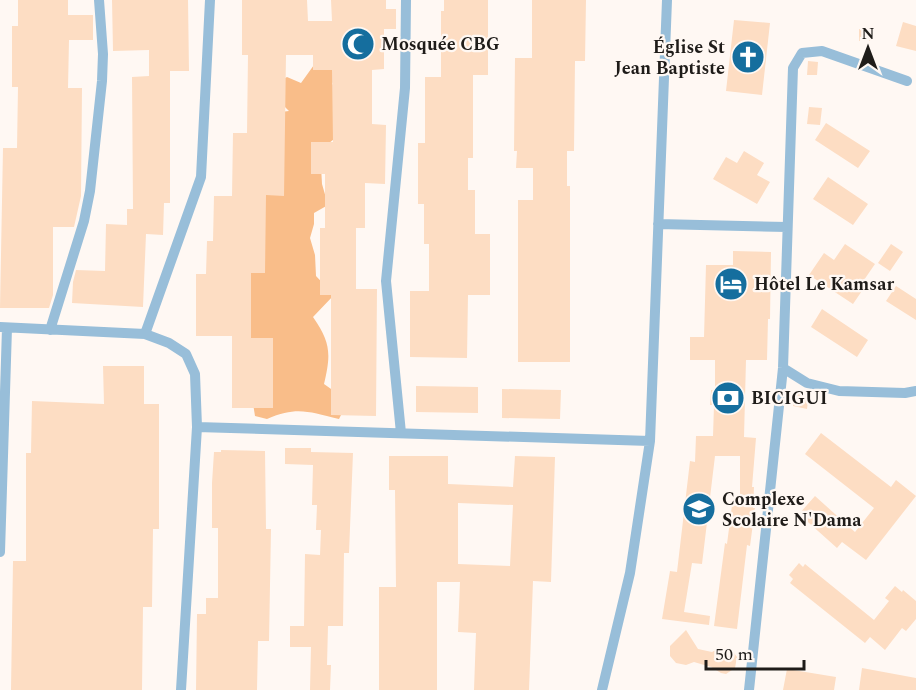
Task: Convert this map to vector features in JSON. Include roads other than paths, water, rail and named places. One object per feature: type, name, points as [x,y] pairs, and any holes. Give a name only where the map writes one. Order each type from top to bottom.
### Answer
[{"type":"street","points":[[50,330],[84,221],[90,192],[102,81],[103,54],[99,0]]},
{"type":"street","points":[[145,334],[201,177],[210,0]]},
{"type":"street","points":[[401,433],[386,281],[405,88],[406,0]]},
{"type":"street","points":[[602,690],[630,573],[650,441],[667,0]]},
{"type":"street","points":[[748,690],[783,368],[793,68],[802,53],[822,51],[907,81]]},
{"type":"street","points":[[658,224],[788,227]]},
{"type":"street","points":[[0,552],[4,328],[145,334],[169,343],[186,354],[195,374],[197,426],[181,690]]},
{"type":"street","points":[[783,368],[807,383],[839,391],[916,391]]},
{"type":"street","points":[[197,426],[650,441]]},
{"type":"place","name":"Mosquée CBG","points":[[358,44]]},
{"type":"place","name":"Église St Jean Baptiste","points":[[748,57]]},
{"type":"place","name":"Hôtel Le Kamsar","points":[[731,284]]},
{"type":"place","name":"BICIGUI","points":[[728,398]]},
{"type":"place","name":"Complexe Scolaire N'Dama","points":[[699,509]]}]
